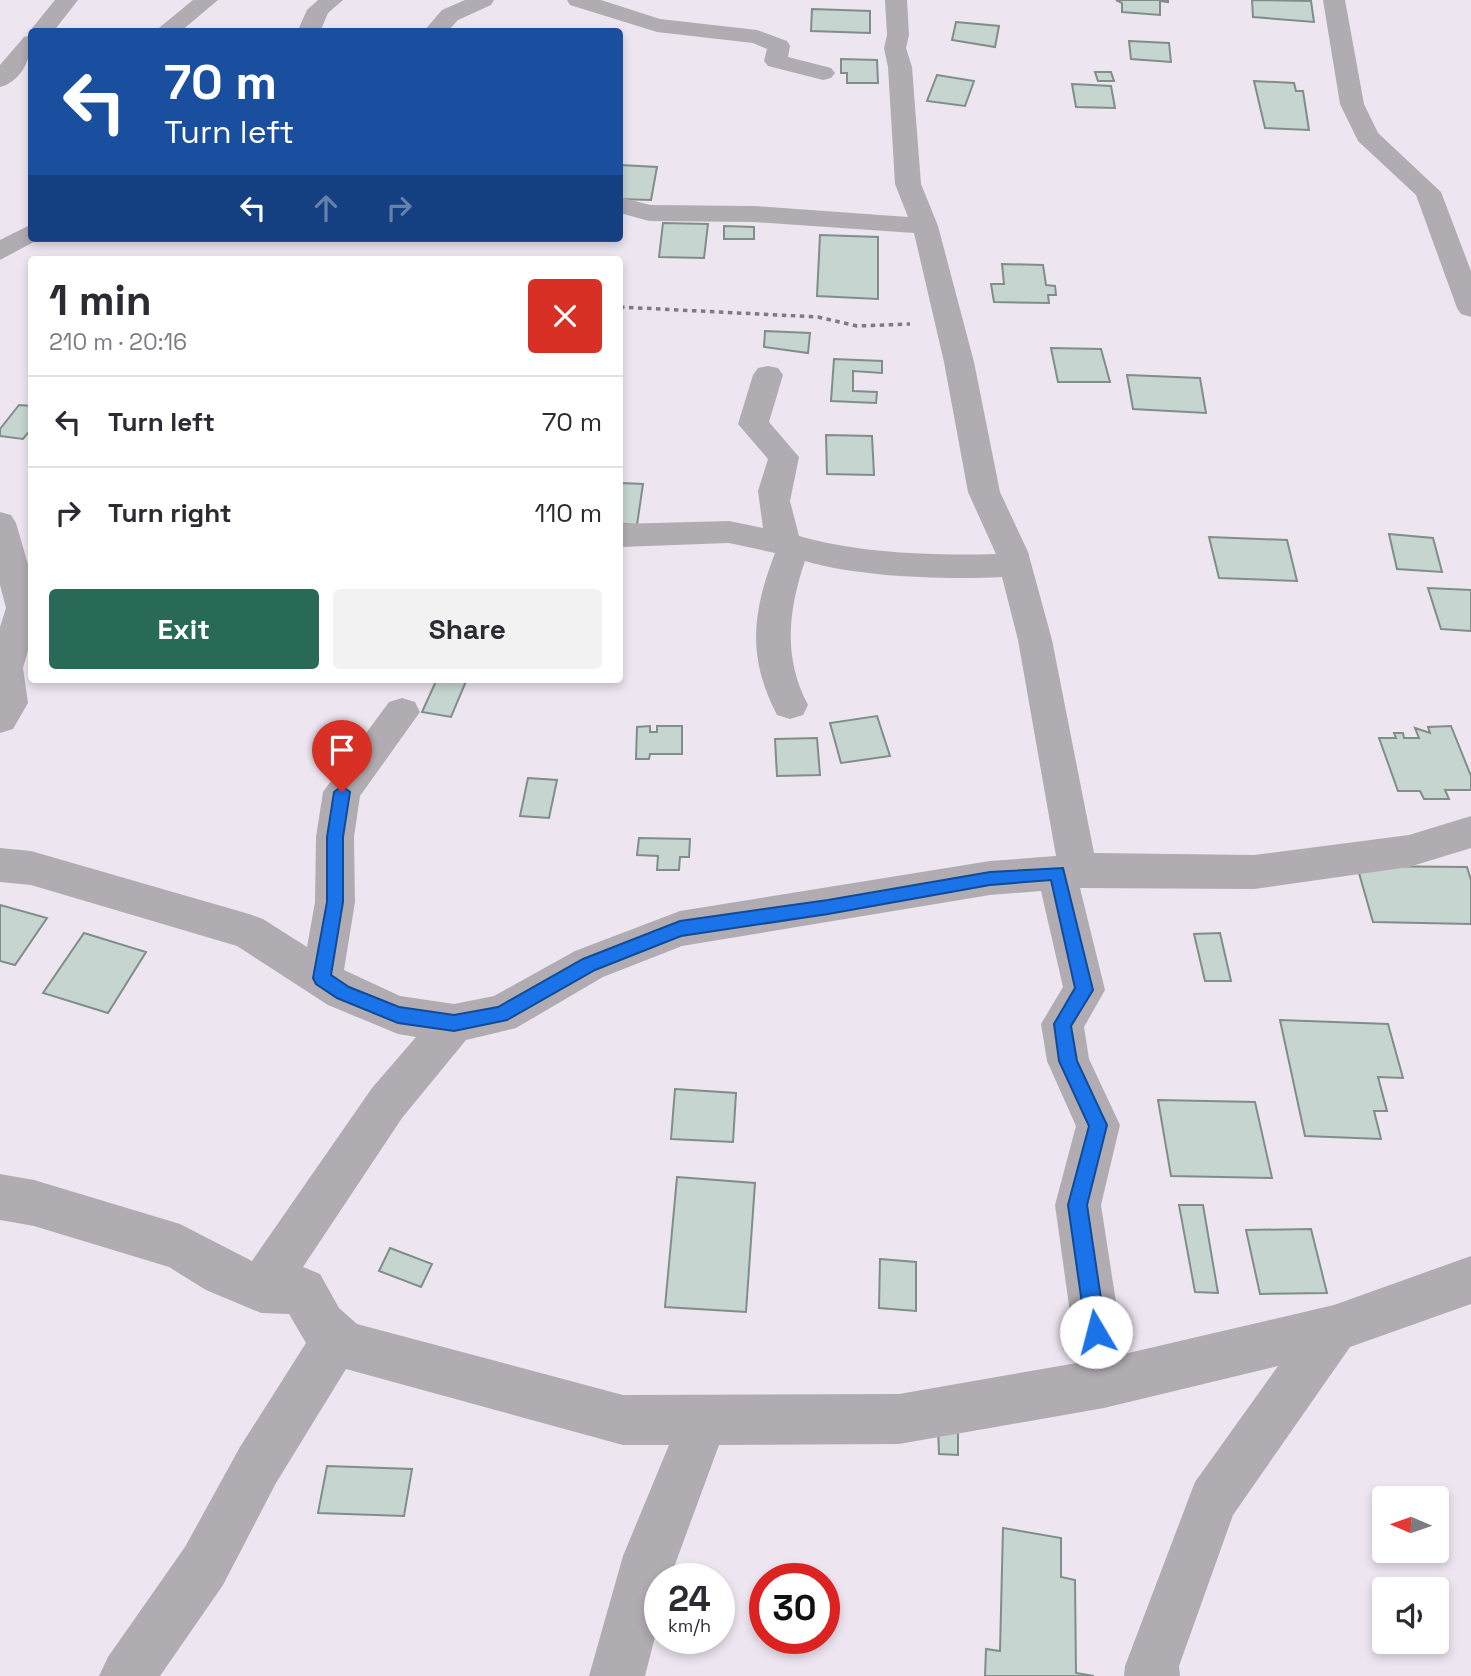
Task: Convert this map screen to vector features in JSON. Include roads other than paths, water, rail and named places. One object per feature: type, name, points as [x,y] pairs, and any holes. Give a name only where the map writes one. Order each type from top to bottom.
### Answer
[{"type":"street","points":[[44,28],[67,0]]},
{"type":"street","points":[[170,28],[207,0]]},
{"type":"street","points":[[311,28],[318,10],[332,0]]},
{"type":"street","points":[[438,28],[450,15],[483,0]]},
{"type":"street","points":[[578,0],[657,24],[757,37],[779,46],[776,61],[823,73]]},
{"type":"street","points":[[895,0],[898,35],[895,48],[900,67],[908,184],[925,226],[949,323],[984,492],[1015,565],[1035,640],[1084,990],[1062,1024],[1068,1061],[1098,1125],[1078,1205],[1104,1383]]},
{"type":"street","points":[[1334,0],[1352,104],[1367,136],[1384,154],[1403,166],[1413,180],[1428,192],[1471,308]]},
{"type":"street","points":[[0,80],[28,47]]},
{"type":"street","points":[[623,206],[649,214],[754,214],[925,226]]},
{"type":"street","points":[[0,252],[28,234]]},
{"type":"street","points":[[768,376],[753,424],[784,457],[772,488],[774,514],[790,545],[770,632],[781,690],[790,705]]},
{"type":"street","points":[[0,523],[23,608],[5,668],[10,703],[0,719]]},
{"type":"street","points":[[623,536],[729,532],[827,556],[963,567],[1015,565]]},
{"type":"street","points":[[322,978],[335,902],[335,837],[342,792],[402,712]]},
{"type":"street","points":[[0,865],[31,868],[249,932],[343,992],[398,1015],[454,1023],[501,1014],[589,964],[680,929],[828,907],[990,878],[1068,872],[1254,872],[1409,851],[1471,832]]},
{"type":"street","points":[[261,1289],[387,1103],[454,1023]]},
{"type":"street","points":[[0,1197],[34,1203],[180,1247],[223,1273],[261,1289],[303,1291],[324,1329],[335,1341],[623,1420],[899,1419],[1104,1383],[1335,1329],[1471,1280]]},
{"type":"street","points":[[1152,1676],[1152,1666],[1213,1500],[1335,1329]]},
{"type":"street","points":[[127,1676],[204,1566],[258,1465],[335,1341]]},
{"type":"street","points":[[617,1676],[649,1556],[704,1420]]}]
